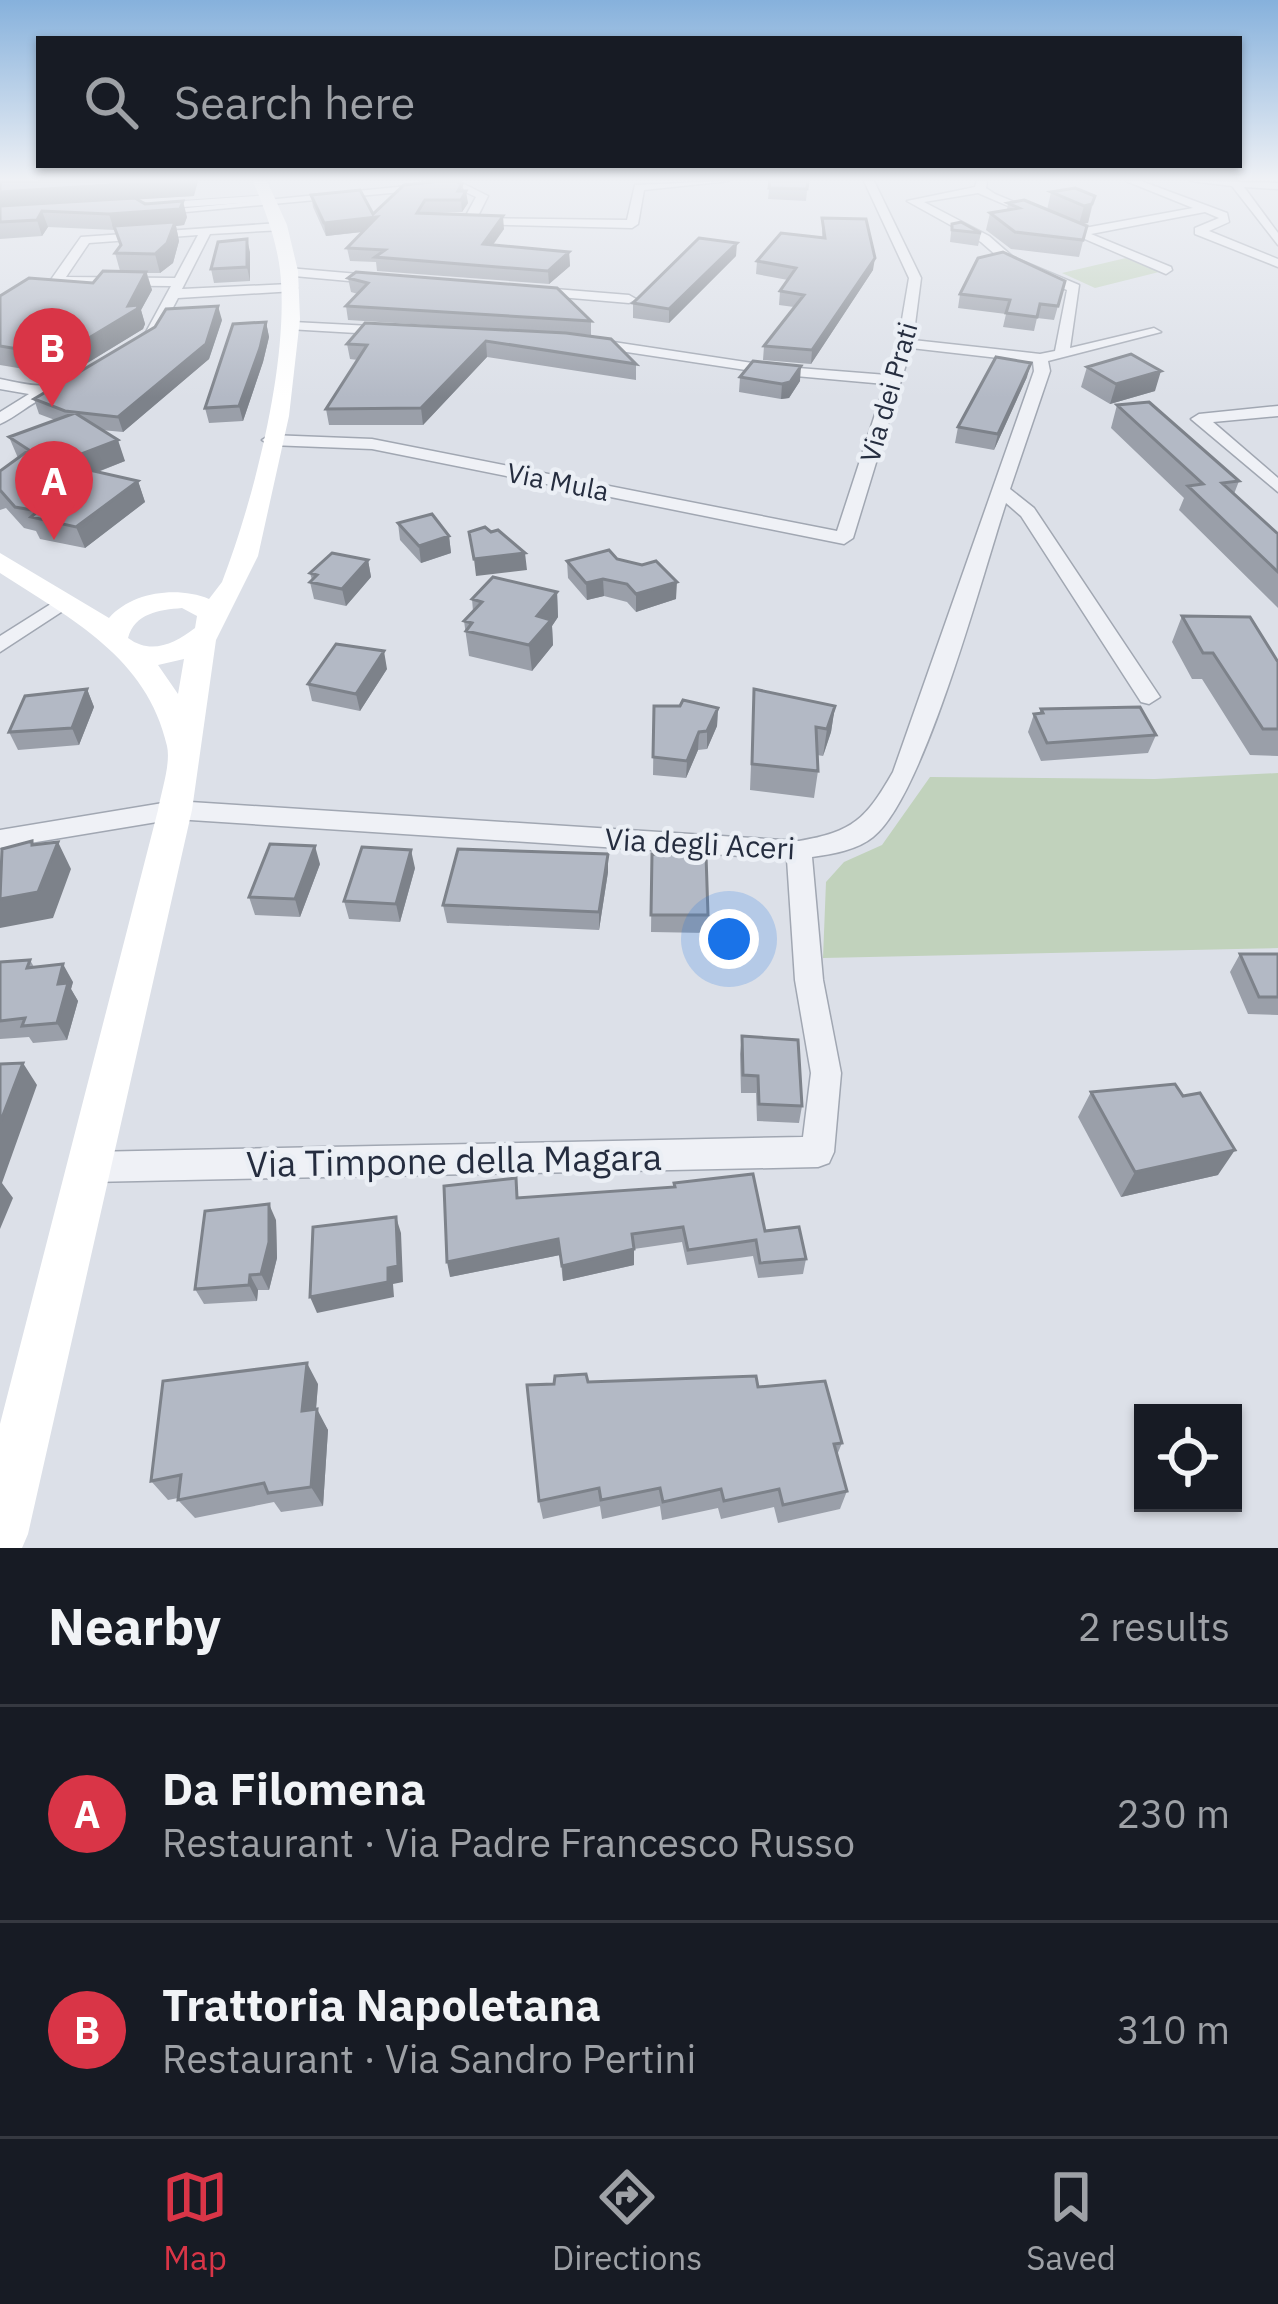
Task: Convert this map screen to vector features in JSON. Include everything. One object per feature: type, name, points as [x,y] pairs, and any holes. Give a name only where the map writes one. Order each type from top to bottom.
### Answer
[{"type":"street","points":[[76,253],[57,281],[174,288],[289,280],[404,281]]},
{"type":"street","points":[[116,357],[152,335],[194,253]]},
{"type":"street","points":[[0,560],[113,633],[118,647],[137,655],[179,651],[207,626],[235,583],[245,556],[270,440],[293,326],[284,253]]},
{"type":"street","name":"Via dei Prati","points":[[844,538],[905,344],[915,278],[903,253]]},
{"type":"street","name":"Via degli Aceri","points":[[0,839],[175,810],[799,850],[851,842],[883,812],[905,772],[1074,288],[1002,253]]},
{"type":"street","points":[[1129,253],[1166,270]]},
{"type":"street","points":[[516,290],[629,299]]},
{"type":"street","points":[[293,326],[405,332]]},
{"type":"street","points":[[905,344],[1051,356],[1154,332]]},
{"type":"street","points":[[573,333],[598,344],[773,370],[895,380]]},
{"type":"street","points":[[0,385],[62,390],[98,368]]},
{"type":"street","points":[[0,419],[44,392]]},
{"type":"street","points":[[1278,411],[1199,418],[1278,487]]},
{"type":"street","name":"Via Mula","points":[[270,440],[372,444],[844,538]]},
{"type":"street","points":[[1003,493],[1028,512],[1149,697]]},
{"type":"street","points":[[113,633],[125,616],[214,580],[245,556]]},
{"type":"street","points":[[0,1534],[175,810],[182,744],[207,626],[195,602],[107,601],[54,593]]},
{"type":"street","points":[[0,646],[54,593]]},
{"type":"street","points":[[137,655],[162,693],[182,744]]},
{"type":"street","name":"Via Timpone della Magara","points":[[90,1167],[818,1152],[826,1073],[809,980],[799,850]]},
{"type":"green space","points":[[1126,258],[1159,272],[1095,288],[1062,273]]},
{"type":"green space","points":[[1278,773],[1278,948],[823,958],[826,882],[844,862],[882,845],[930,777],[1155,779]]},
{"type":"building","points":[[215,253],[247,253],[247,267],[211,269]]},
{"type":"building","points":[[380,253],[568,253],[548,271],[375,257]]},
{"type":"building","points":[[684,253],[726,253],[669,309],[633,303]]},
{"type":"building","points":[[764,253],[874,253],[875,258],[812,350],[764,346],[804,295],[780,291],[796,268],[757,261]]},
{"type":"building","points":[[1006,253],[1065,281],[1058,306],[1040,304],[1037,317],[1006,313],[1010,300],[960,294],[978,258]]},
{"type":"building","points":[[103,271],[146,272],[128,306],[139,305],[137,309],[59,356],[0,346],[0,296],[29,278],[93,283]]},
{"type":"building","points":[[356,272],[557,288],[591,321],[346,306],[368,283],[348,278]]},
{"type":"building","points":[[218,306],[206,344],[118,417],[65,411],[34,399],[155,327],[166,309]]},
{"type":"building","points":[[266,322],[239,406],[205,408],[233,324]]},
{"type":"building","points":[[365,323],[611,339],[636,364],[486,341],[421,408],[326,409],[367,345],[347,344]]},
{"type":"building","points":[[1131,354],[1161,371],[1116,384],[1087,367]]},
{"type":"building","points":[[996,357],[1031,363],[998,434],[958,427]]},
{"type":"building","points":[[753,361],[801,366],[790,382],[782,384],[740,377]]},
{"type":"building","points":[[1149,402],[1239,481],[1222,483],[1278,534],[1278,572],[1188,486],[1203,484],[1117,405]]},
{"type":"building","points":[[75,413],[118,440],[58,463],[138,481],[76,527],[31,517],[38,511],[15,507],[0,490],[0,471],[29,450],[9,437]]},
{"type":"building","points":[[432,514],[449,536],[419,546],[398,523]]},
{"type":"building","points":[[485,527],[498,530],[525,553],[474,559],[469,532]]},
{"type":"building","points":[[609,550],[617,559],[642,565],[656,561],[677,582],[636,594],[627,584],[603,579],[586,583],[567,561]]},
{"type":"building","points":[[332,553],[368,560],[342,589],[310,582],[317,575],[310,573]]},
{"type":"building","points":[[493,577],[557,592],[537,616],[551,620],[529,645],[466,631],[472,623],[464,621],[482,602],[472,599]]},
{"type":"building","points":[[1182,616],[1250,617],[1278,662],[1278,729],[1263,729],[1213,653],[1203,653]]},
{"type":"building","points":[[336,644],[384,651],[356,694],[308,684]]},
{"type":"building","points":[[87,689],[72,728],[9,732],[25,696]]},
{"type":"building","points":[[754,689],[835,706],[827,729],[816,727],[818,771],[752,764]]},
{"type":"building","points":[[683,700],[718,708],[707,731],[699,732],[687,761],[653,757],[654,706],[680,706]]},
{"type":"building","points":[[1140,707],[1156,735],[1047,743],[1034,714],[1043,713],[1041,709]]},
{"type":"building","points":[[32,841],[32,845],[58,842],[38,892],[0,899],[2,849]]},
{"type":"building","points":[[270,844],[315,846],[295,899],[249,897]]},
{"type":"building","points":[[362,847],[411,850],[396,904],[344,901]]},
{"type":"building","points":[[458,849],[608,854],[599,912],[443,905]]},
{"type":"building","points":[[652,854],[706,855],[708,915],[651,915]]},
{"type":"building","points":[[1240,954],[1278,954],[1278,997],[1259,997]]},
{"type":"building","points":[[30,960],[27,968],[63,964],[58,984],[68,983],[57,1023],[22,1026],[25,1018],[0,1021],[0,962]]},
{"type":"building","points":[[742,1036],[798,1040],[802,1106],[759,1104],[758,1076],[743,1075]]},
{"type":"building","points":[[23,1063],[0,1123],[0,1064]]},
{"type":"building","points":[[1175,1084],[1183,1096],[1200,1093],[1235,1150],[1135,1172],[1091,1092]]},
{"type":"building","points":[[753,1174],[765,1231],[799,1227],[806,1259],[760,1263],[756,1240],[688,1250],[683,1227],[632,1234],[634,1249],[562,1266],[558,1239],[447,1262],[444,1186],[516,1178],[517,1198],[675,1187],[674,1183]]},
{"type":"building","points":[[269,1204],[269,1242],[261,1274],[250,1275],[249,1285],[195,1289],[205,1211]]},
{"type":"building","points":[[396,1217],[398,1266],[388,1268],[388,1282],[310,1297],[313,1227]]},
{"type":"building","points":[[307,1363],[302,1411],[317,1409],[311,1487],[268,1493],[264,1483],[178,1500],[181,1475],[151,1481],[163,1381]]},
{"type":"building","points":[[586,1374],[588,1382],[756,1376],[758,1387],[825,1381],[842,1443],[834,1444],[847,1491],[783,1505],[779,1489],[724,1501],[721,1489],[663,1502],[660,1488],[601,1500],[599,1488],[539,1501],[527,1385],[554,1384],[555,1376]]},
{"type":"place","name":"Trattoria Napoletana","points":[[52,407]]},
{"type":"place","name":"Da Filomena","points":[[54,540]]}]
